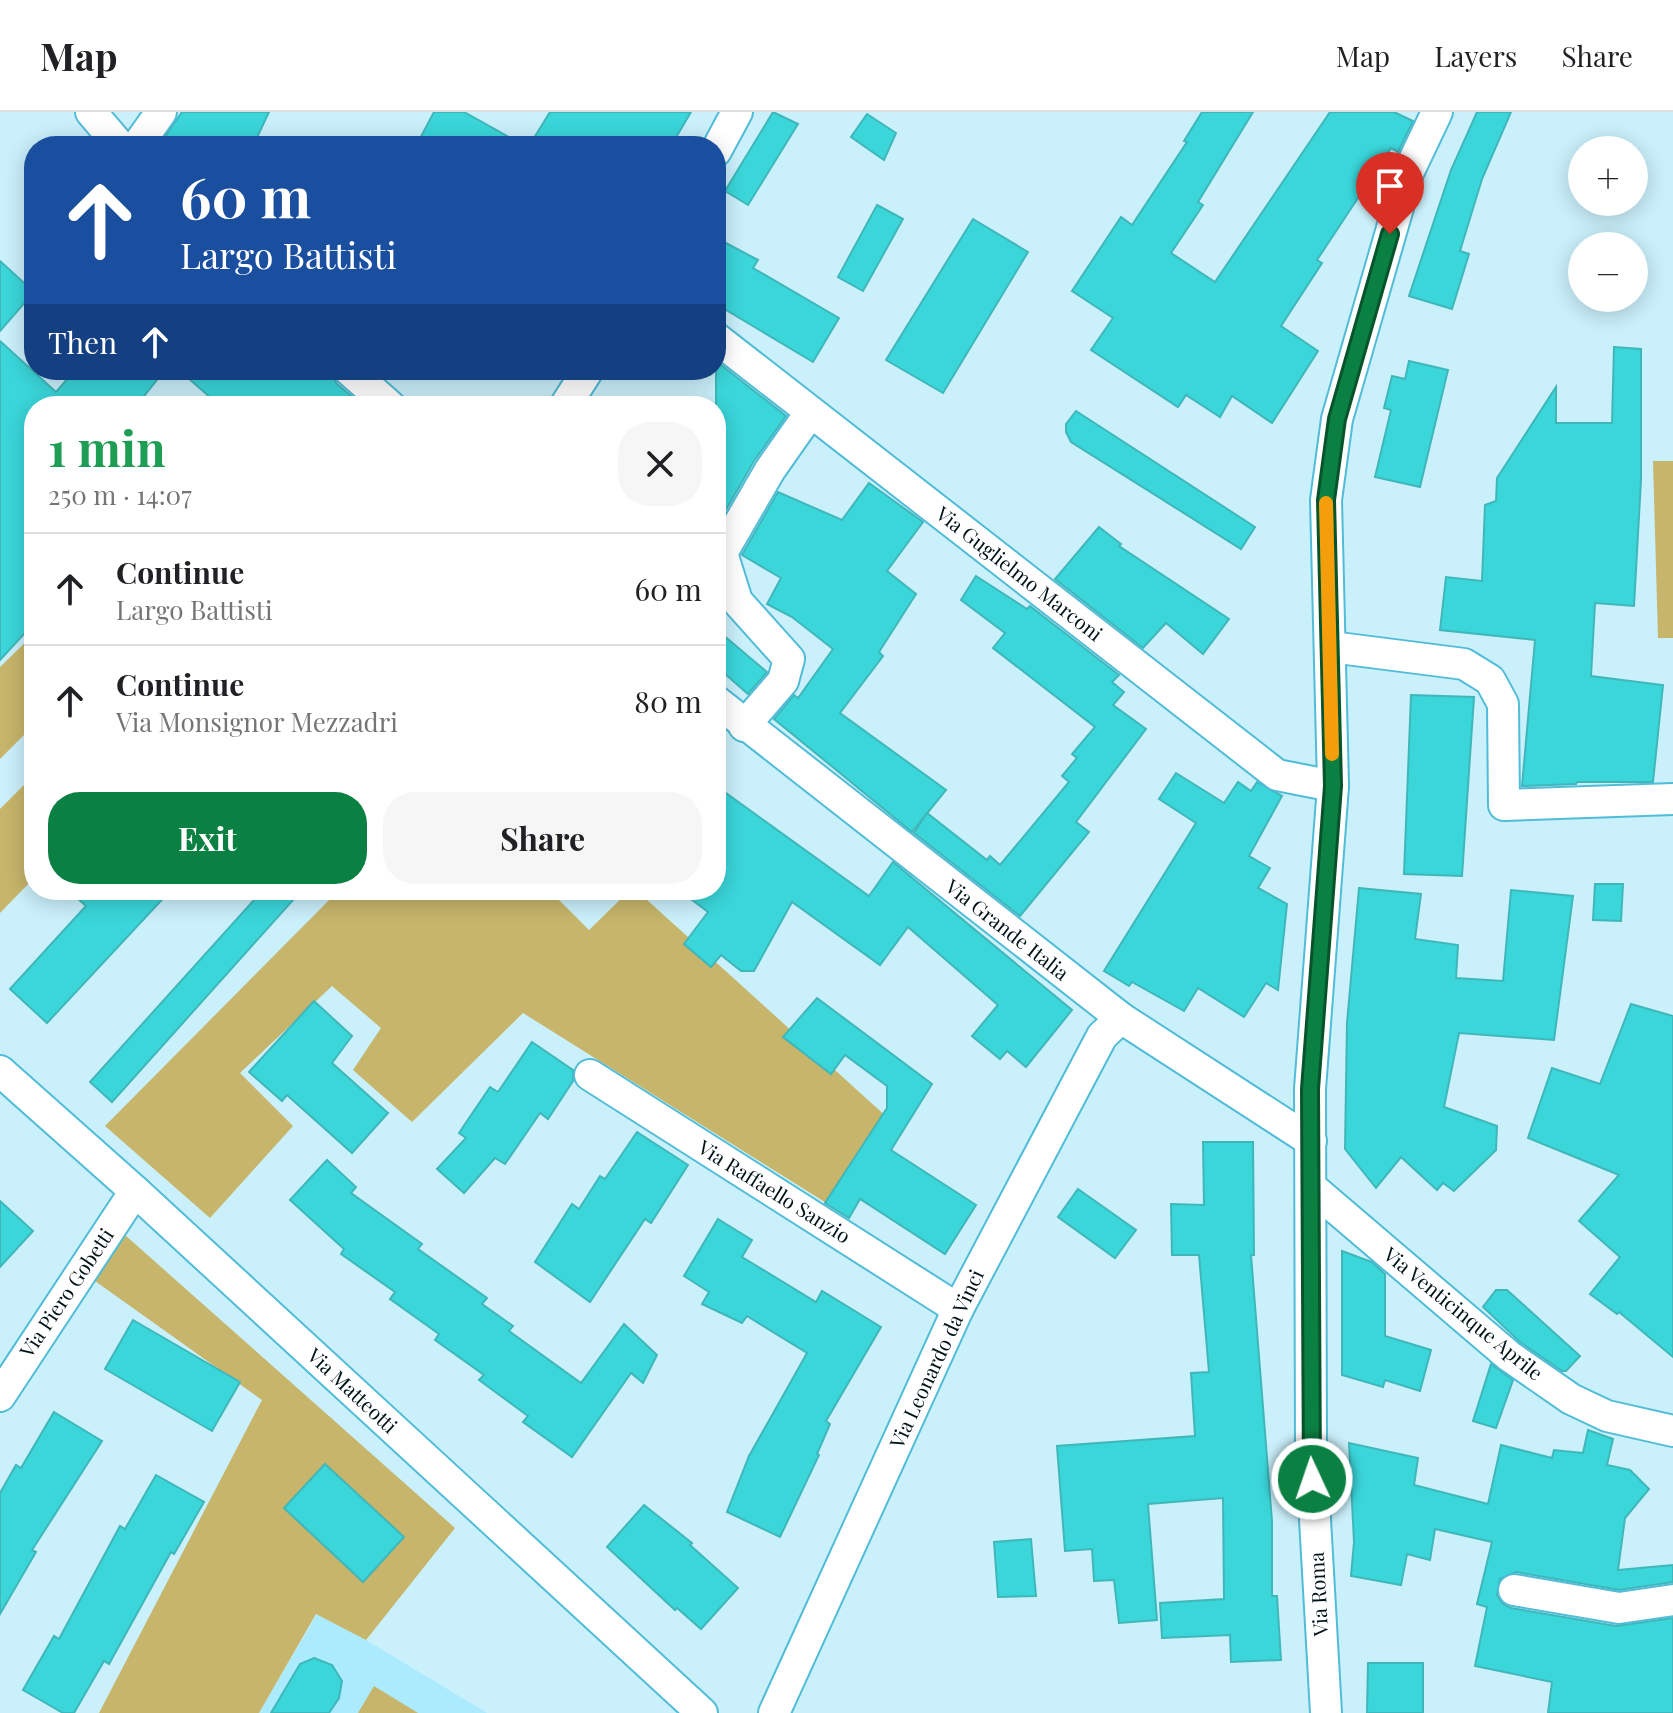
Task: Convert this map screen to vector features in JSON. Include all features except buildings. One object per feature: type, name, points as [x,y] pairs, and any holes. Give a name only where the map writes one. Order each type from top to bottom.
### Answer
[{"type":"street","points":[[91,112],[111,136]]},
{"type":"street","points":[[144,136],[161,112]]},
{"type":"street","points":[[724,136],[737,112]]},
{"type":"street","name":"Via Roma","points":[[1326,1713],[1311,1449],[1310,1089],[1333,786],[1326,500],[1337,419],[1408,173],[1437,112]]},
{"type":"street","name":"Via Guglielmo Marconi","points":[[726,346],[1277,775],[1333,786]]},
{"type":"street","points":[[360,380],[379,396]]},
{"type":"street","points":[[726,546],[770,470],[810,413]]},
{"type":"street","points":[[726,566],[737,601],[789,659],[783,681],[744,726]]},
{"type":"street","points":[[1331,647],[1464,664],[1490,680],[1503,704],[1504,805],[1673,799]]},
{"type":"street","name":"Via Grande Italia","points":[[726,710],[1121,1018],[1311,1141]]},
{"type":"street","name":"Via Leonardo da Vinci","points":[[774,1713],[958,1309],[1102,1036],[1121,1018]]},
{"type":"street","name":"Via Matteotti","points":[[0,1071],[135,1191],[702,1713]]},
{"type":"street","name":"Via Raffaello Sanzio","points":[[590,1075],[958,1309]]},
{"type":"street","name":"Via Venticinque Aprile","points":[[1311,1187],[1509,1356],[1559,1390],[1607,1416],[1673,1431]]},
{"type":"street","name":"Via Piero Gobetti","points":[[0,1396],[135,1191]]},
{"type":"street","points":[[1514,1590],[1619,1608],[1673,1600]]},
{"type":"shaded area","points":[[1653,461],[1673,461],[1673,638],[1658,638]]},
{"type":"shaded area","points":[[24,644],[24,735],[0,759],[0,667]]},
{"type":"shaded area","points":[[24,785],[24,888],[0,913],[0,809]]},
{"type":"shaded area","points":[[329,900],[559,900],[589,930],[620,900],[647,900],[889,1119],[836,1209],[523,1013],[412,1122],[353,1070],[381,1028],[332,986],[240,1073],[293,1126],[210,1218],[105,1126]]},
{"type":"shaded area","points":[[125,1235],[455,1528],[366,1640],[316,1614],[259,1713],[99,1713],[262,1400],[88,1276]]},
{"type":"shaded area","points":[[317,1614],[366,1640],[487,1713],[259,1713]]},
{"type":"shaded area","points":[[374,1686],[418,1713],[358,1713]]},
{"type":"slow traffic","points":[[1326,503],[1332,754]]},
{"type":"route","points":[[1312,1479],[1310,1089],[1333,786],[1326,500],[1337,419],[1390,234]]}]
